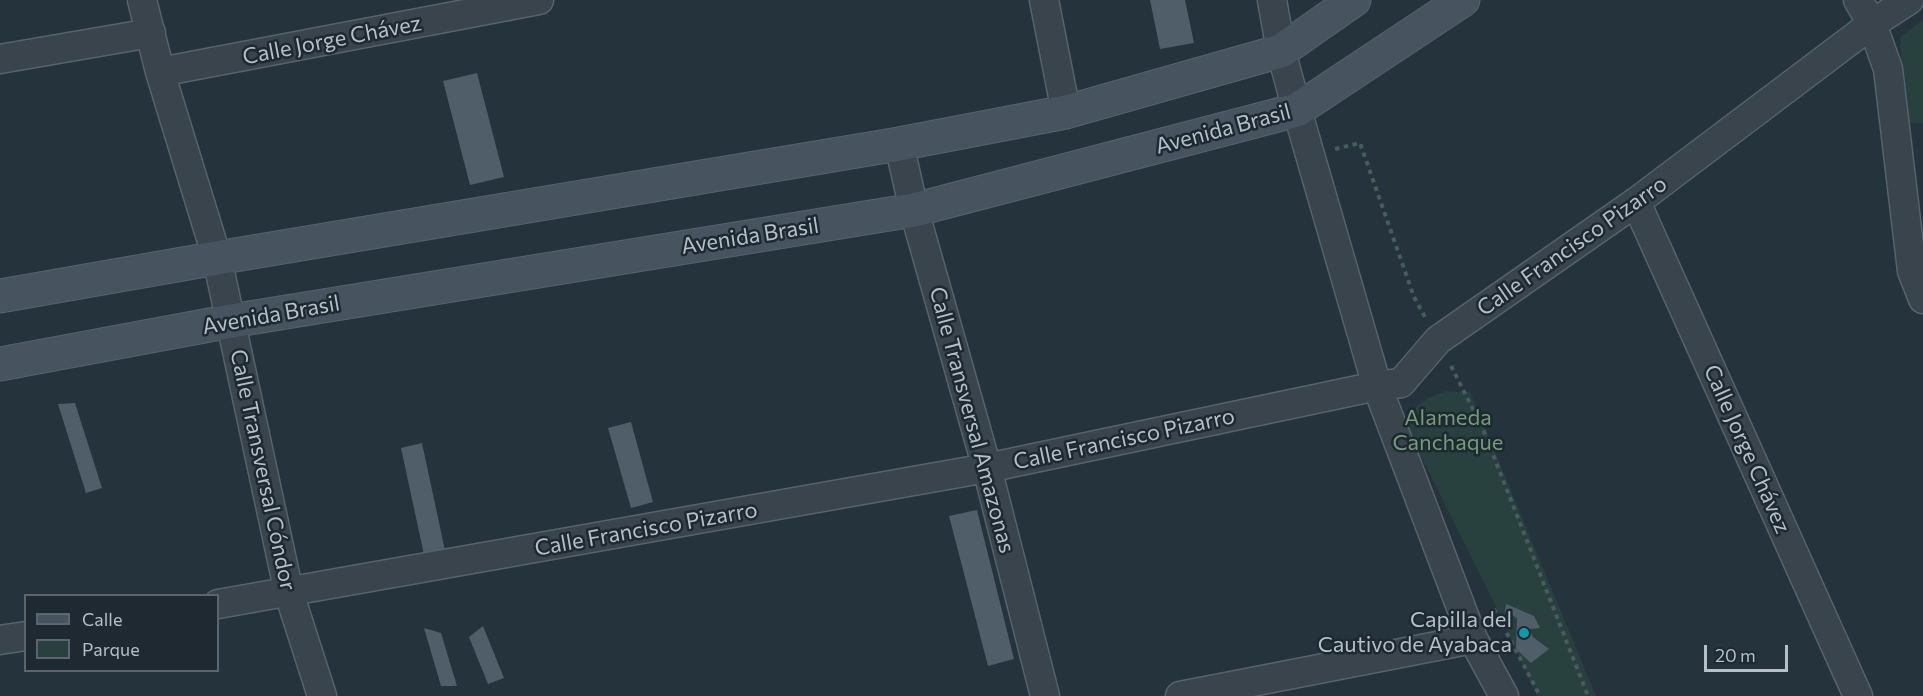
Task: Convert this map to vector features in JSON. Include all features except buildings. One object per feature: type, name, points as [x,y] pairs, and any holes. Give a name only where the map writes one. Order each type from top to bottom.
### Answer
[{"type":"street","name":"Calle Transversal Cóndor","points":[[142,0],[160,72],[217,258],[289,593],[322,696]]},
{"type":"street","name":"Calle Jorge Chávez","points":[[160,72],[539,0]]},
{"type":"street","points":[[1044,0],[1066,112]]},
{"type":"street","points":[[1272,0],[1281,51],[1297,110],[1377,386],[1473,639],[1504,696]]},
{"type":"street","points":[[0,296],[899,144],[1066,112],[1281,51],[1354,0]]},
{"type":"street","name":"Avenida Brasil","points":[[0,364],[231,321],[914,210],[1297,110],[1463,0]]},
{"type":"street","name":"Calle Francisco Pizarro","points":[[219,604],[987,468],[1377,386],[1401,383],[1438,340],[1636,202],[1865,12],[1909,0]]},
{"type":"street","points":[[1865,12],[1888,69],[1923,299]]},
{"type":"street","points":[[0,59],[151,33]]},
{"type":"street","name":"Calle Transversal Amazonas","points":[[899,144],[914,210],[987,468],[1045,696]]},
{"type":"street","name":"Calle Jorge Chávez","points":[[1636,202],[1858,696]]},
{"type":"street","points":[[0,640],[24,636]]},
{"type":"street","points":[[1180,696],[1473,639]]},
{"type":"path","points":[[1331,150],[1360,143],[1414,297],[1483,429],[1588,696]]},
{"type":"path","points":[[1491,602],[1539,696]]},
{"type":"green space","points":[[1923,20],[1923,123],[1905,123],[1900,37]]},
{"type":"green space","name":"Alameda Canchaque","points":[[1446,391],[1470,392],[1596,696],[1537,696],[1503,621],[1409,432],[1407,421],[1417,406],[1428,398]]},
{"type":"place","name":"Capilla del Cautivo de Ayabaca","points":[[1524,633]]}]
